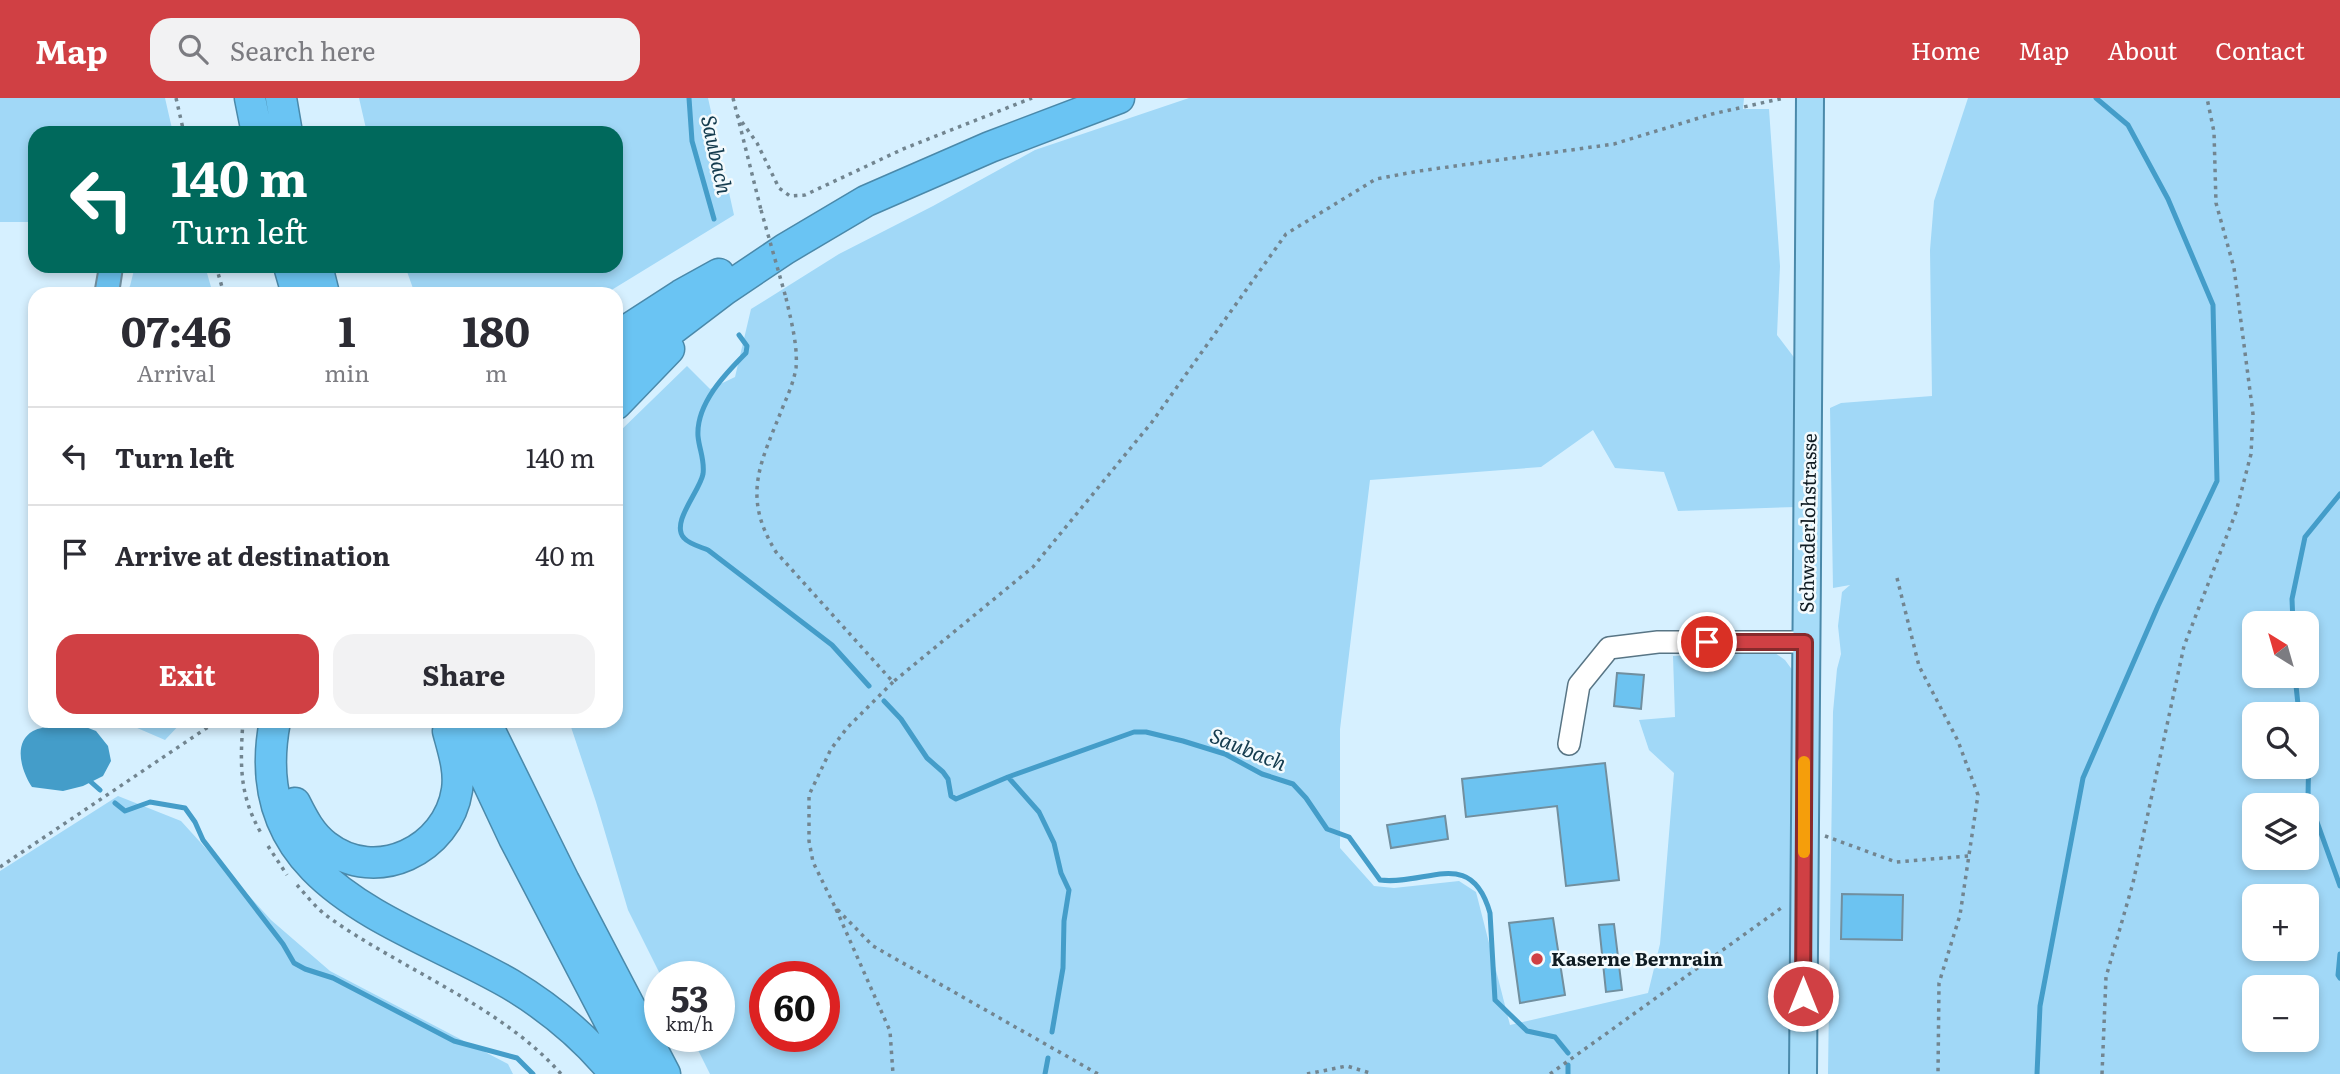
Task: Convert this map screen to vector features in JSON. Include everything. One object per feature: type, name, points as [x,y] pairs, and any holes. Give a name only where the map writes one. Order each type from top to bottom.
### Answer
[{"type":"highway","points":[[250,98],[256,126]]},
{"type":"highway","points":[[281,98],[286,126]]},
{"type":"highway","points":[[623,332],[681,295],[866,201],[990,147],[1119,98]]},
{"type":"highway","points":[[623,385],[757,285],[990,147]]},
{"type":"highway","points":[[623,366],[734,283],[866,201]]},
{"type":"highway","points":[[300,273],[317,284]]},
{"type":"highway","points":[[623,397],[669,349]]},
{"type":"highway","points":[[274,728],[272,781],[278,806],[302,855],[321,876],[362,908],[534,999],[576,1032],[614,1074]]},
{"type":"highway","points":[[291,728],[287,752],[288,776],[294,801],[304,822],[332,851],[372,863],[395,860],[413,853],[436,836],[446,821],[455,801],[458,780],[456,760],[447,728]]},
{"type":"highway","points":[[461,728],[526,861],[637,1074]]},
{"type":"highway","points":[[488,728],[564,881],[665,1074]]},
{"type":"highway","points":[[511,728],[564,881]]},
{"type":"main road","name":"Schwaderlohstrasse","points":[[1802,1074],[1810,376],[1810,98]]},
{"type":"lane","points":[[1569,744],[1579,685],[1609,649],[1658,642],[1805,642]]},
{"type":"path","points":[[176,98],[182,126]]},
{"type":"path","points":[[733,98],[792,322],[796,367],[791,388],[762,458],[755,492],[758,514],[765,535],[776,552],[893,682]]},
{"type":"path","points":[[737,115],[757,143],[779,188],[790,196],[805,195],[904,149],[1032,98]]},
{"type":"path","points":[[892,1074],[890,1031],[813,862],[809,841],[809,795],[831,749],[847,728],[893,682],[1033,567],[1152,422],[1286,234],[1376,179],[1419,170],[1614,144],[1712,114],[1784,98]]},
{"type":"path","points":[[2102,1074],[2106,977],[2133,883],[2184,646],[2236,512],[2251,454],[2253,414],[2234,268],[2216,203],[2214,132],[2207,98]]},
{"type":"path","points":[[1897,578],[1919,666],[1958,741],[1978,795],[1961,915],[1939,983],[1938,1074]]},
{"type":"path","points":[[0,867],[207,728]]},
{"type":"path","points":[[1825,836],[1896,862],[1968,856]]},
{"type":"path","points":[[1550,1074],[1803,892]]},
{"type":"path","points":[[835,907],[873,946],[1098,1074]]},
{"type":"path","points":[[1307,1074],[1347,1066],[1373,1074]]},
{"type":"shaded area","points":[[0,98],[165,98],[171,126],[28,126],[28,222],[0,222]]},
{"type":"shaded area","points":[[359,98],[708,98],[734,215],[616,287],[412,287],[408,273],[623,273],[623,126],[365,126]]},
{"type":"shaded area","points":[[1189,98],[1744,98],[1743,109],[1769,109],[1780,266],[1777,335],[1796,360],[1796,507],[1678,511],[1664,472],[1615,468],[1593,430],[1541,467],[1370,480],[1340,729],[1340,848],[1374,886],[1394,888],[1459,881],[1476,892],[1510,1025],[1648,993],[1660,944],[1674,773],[1649,750],[1639,720],[1675,717],[1673,656],[1775,653],[1785,660],[1793,671],[1790,1074],[710,1074],[699,1052],[735,1052],[735,961],[654,961],[628,910],[571,728],[623,728],[623,428],[687,366],[710,389],[735,377],[751,309],[839,254],[1035,150]]},
{"type":"shaded area","points":[[1968,98],[2340,98],[2340,1074],[1828,1074],[1833,712],[1841,654],[1838,626],[1842,592],[1850,585],[1833,588],[1830,408],[1841,403],[1932,396],[1930,250],[1934,201]]},
{"type":"shaded area","points":[[133,273],[207,273],[211,287],[129,287]]},
{"type":"shaded area","points":[[43,728],[88,728],[96,731],[108,746],[111,761],[103,776],[83,786],[63,791],[32,787],[22,766],[21,750],[27,736]]},
{"type":"shaded area","points":[[137,728],[176,728],[165,740]]},
{"type":"shaded area","points":[[118,796],[181,821],[271,920],[330,971],[508,1064],[513,1074],[0,1074],[0,871]]},
{"type":"building","points":[[98,273],[122,273],[120,287],[95,287]]},
{"type":"building","points":[[1617,673],[1644,675],[1641,709],[1614,706]]},
{"type":"building","points":[[1605,763],[1619,880],[1566,886],[1557,806],[1466,817],[1462,779]]},
{"type":"building","points":[[1445,816],[1448,839],[1391,848],[1387,825]]},
{"type":"building","points":[[1842,894],[1903,895],[1902,940],[1841,939]]},
{"type":"building","name":"Kaserne Bernrain","points":[[1553,918],[1565,995],[1520,1003],[1509,923]]},
{"type":"building","points":[[1614,924],[1622,990],[1606,992],[1599,925]]},
{"type":"waterway","name":"Saubach","points":[[689,98],[692,141],[714,219]]},
{"type":"waterway","points":[[2037,1074],[2040,1006],[2083,778],[2158,606],[2217,481],[2213,305],[2168,199],[2128,125],[2096,98]]},
{"type":"waterway","name":"Saubach","points":[[739,335],[747,346],[746,353],[713,390],[702,412],[698,436],[703,474],[683,516],[681,532],[686,540],[708,550],[832,645],[869,686]]},
{"type":"waterway","points":[[2292,611],[2292,599],[2305,537],[2340,494]]},
{"type":"waterway","points":[[2296,688],[2298,702]]},
{"type":"waterway","name":"Saubach","points":[[884,701],[901,719],[927,758],[948,779],[951,796],[956,799],[1008,777],[1039,812],[1054,843],[1061,873],[1069,890],[1064,921],[1063,968],[1052,1032]]},
{"type":"waterway","name":"Saubach","points":[[1008,777],[1134,732],[1146,732],[1225,754],[1262,774],[1293,784],[1327,829],[1349,837],[1380,880],[1446,874],[1471,880],[1482,893],[1490,913],[1495,1000],[1527,1031],[1555,1037],[1568,1053]]},
{"type":"waterway","points":[[2308,779],[2308,797],[2340,886]]},
{"type":"waterway","points":[[91,782],[100,790]]},
{"type":"waterway","points":[[115,803],[125,811],[150,802],[185,808],[203,840],[283,944],[294,963],[333,978],[454,1041],[517,1058],[533,1074]]},
{"type":"waterway","points":[[2340,954],[2340,978]]},
{"type":"waterway","points":[[1045,1074],[1048,1058]]},
{"type":"waterway","points":[[1568,1065],[1568,1074]]},
{"type":"slow traffic","points":[[1804,762],[1804,852]]},
{"type":"place","name":"Kaserne Bernrain","points":[[1537,959]]},
{"type":"route","points":[[1707,642],[1805,642],[1803,996]]}]
